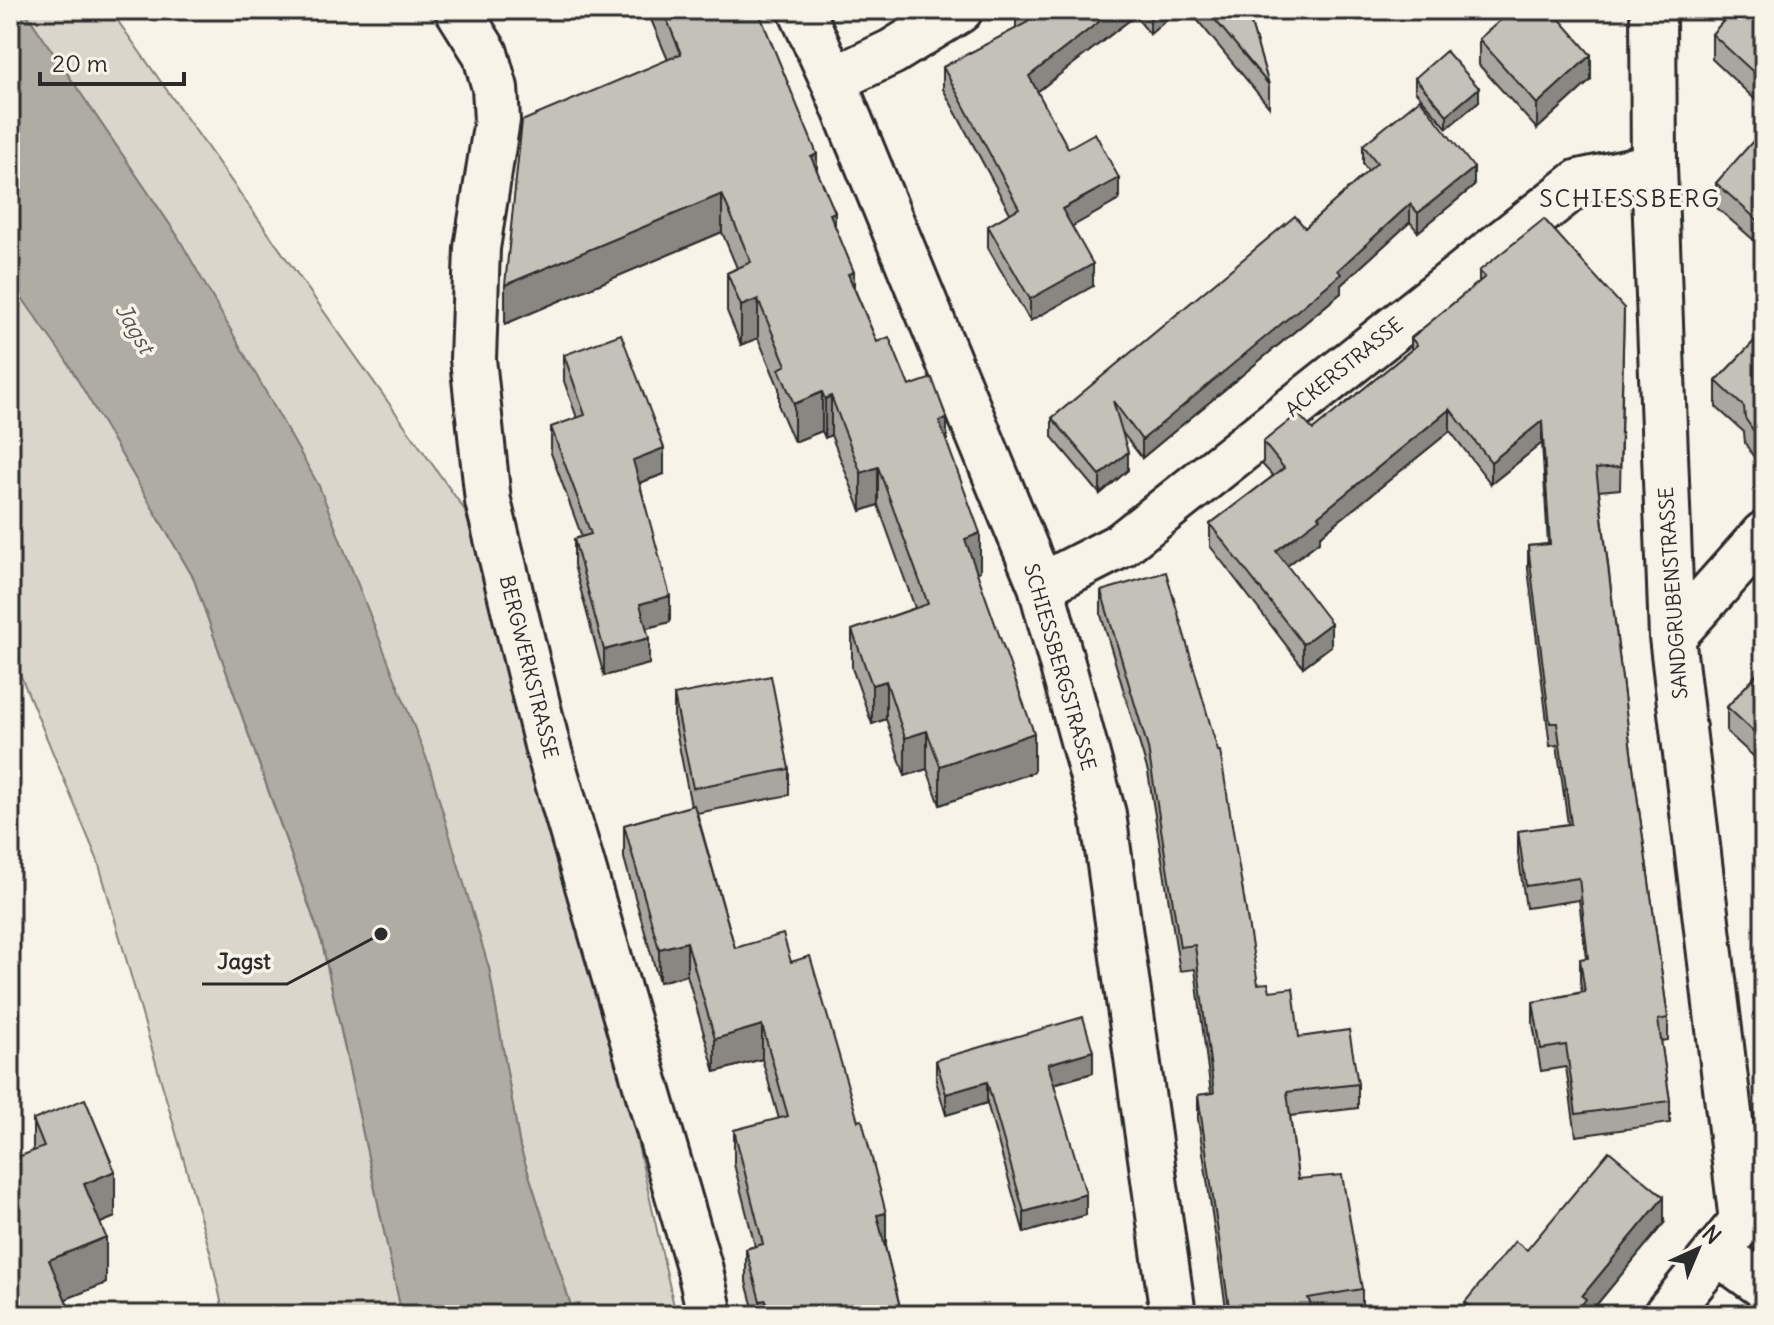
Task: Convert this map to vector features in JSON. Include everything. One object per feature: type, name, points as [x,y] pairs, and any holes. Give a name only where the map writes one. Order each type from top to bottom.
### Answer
[{"type":"street","name":"BERGWERKSTRASSE","points":[[458,10],[485,53],[495,88],[497,120],[477,248],[473,359],[488,501],[547,745],[700,1270],[710,1315]]},
{"type":"street","name":"SCHIESSBERGSTRASSE","points":[[801,10],[833,80],[1041,586],[1103,814],[1173,1315]]},
{"type":"street","points":[[833,80],[892,52],[960,10]]},
{"type":"street","name":"SANDGRUBENSTRASSE","points":[[1653,10],[1654,166],[1672,637],[1741,1223]]},
{"type":"street","name":"ACKERSTRASSE","points":[[1041,586],[1121,545],[1579,182],[1654,166]]},
{"type":"street","points":[[1672,637],[1764,534]]},
{"type":"street","points":[[1741,1223],[1764,1286]]},
{"type":"street","points":[[1666,1315],[1741,1223]]},
{"type":"shaded area","points":[[24,10],[110,10],[464,509],[518,686],[613,1034],[676,1315],[574,1315],[520,1147],[489,968],[177,235]]},
{"type":"shaded area","points":[[10,281],[66,359],[193,577],[322,943],[402,1315],[224,1315],[211,1255],[98,861],[10,650]]},
{"type":"water","points":[[10,10],[24,10],[177,235],[319,486],[428,762],[489,968],[520,1147],[574,1315],[402,1315],[322,942],[193,577],[66,360],[10,281]]},
{"type":"building","points":[[663,10],[758,10],[817,154],[811,157],[835,212],[830,214],[854,272],[848,274],[877,342],[889,337],[909,386],[932,378],[947,419],[939,421],[980,533],[965,539],[1034,733],[940,766],[927,731],[905,738],[886,681],[872,685],[852,630],[928,604],[878,467],[861,473],[831,396],[825,399],[822,392],[794,404],[779,369],[786,365],[758,299],[741,306],[727,273],[751,262],[722,194],[505,285],[522,121],[681,54]]},
{"type":"building","points":[[1019,10],[1114,10],[1029,76],[1068,148],[1095,133],[1119,178],[1062,209],[1093,264],[1030,299],[988,226],[1019,208],[943,67],[1028,22]]},
{"type":"building","points":[[1207,10],[1247,10],[1269,85]]},
{"type":"building","points":[[1512,10],[1552,10],[1591,55],[1537,104],[1479,39]]},
{"type":"building","points":[[1733,10],[1764,10],[1763,81],[1712,34]]},
{"type":"building","points":[[1446,51],[1479,88],[1447,115],[1415,78]]},
{"type":"building","points":[[1420,99],[1474,168],[1418,213],[1410,204],[1338,270],[1341,274],[1142,440],[1113,401],[1128,452],[1100,475],[1052,418],[1295,216],[1305,228],[1377,163],[1363,145]]},
{"type":"building","points":[[1761,132],[1764,135],[1764,226],[1716,183]]},
{"type":"building","points":[[1544,219],[1624,308],[1620,467],[1596,469],[1668,1018],[1658,1020],[1670,1101],[1576,1114],[1566,1045],[1541,1049],[1533,1002],[1585,992],[1580,959],[1588,958],[1579,878],[1526,886],[1518,831],[1571,824],[1557,723],[1550,723],[1528,546],[1550,544],[1542,421],[1491,462],[1450,409],[1276,551],[1331,623],[1303,644],[1210,524],[1284,468],[1263,442],[1298,414],[1313,430],[1417,345],[1411,338],[1485,277],[1479,271]]},
{"type":"building","points":[[1764,331],[1764,435],[1753,430],[1745,418],[1744,407],[1716,381]]},
{"type":"building","points":[[621,334],[664,448],[633,460],[670,596],[640,604],[649,638],[604,650],[574,539],[591,534],[551,427],[585,415],[564,355]]},
{"type":"building","points":[[1166,572],[1220,751],[1258,984],[1268,983],[1270,991],[1293,988],[1299,1037],[1349,1030],[1358,1084],[1287,1092],[1298,1179],[1342,1175],[1362,1289],[1308,1298],[1315,1315],[1228,1315],[1198,1095],[1214,1093],[1195,945],[1180,947],[1148,748],[1101,591]]},
{"type":"building","points":[[1764,666],[1764,741],[1727,707]]},
{"type":"building","points":[[771,676],[789,769],[693,788],[674,695]]},
{"type":"building","points":[[694,805],[735,948],[783,934],[791,962],[810,956],[858,1121],[862,1120],[886,1213],[877,1215],[902,1315],[770,1315],[766,1300],[760,1301],[746,1249],[763,1244],[734,1130],[788,1116],[762,1025],[715,1039],[687,942],[659,949],[624,825]]},
{"type":"building","points":[[1083,1017],[1093,1051],[1048,1064],[1086,1194],[1024,1212],[987,1082],[946,1094],[936,1060]]},
{"type":"building","points":[[85,1099],[115,1171],[84,1184],[106,1237],[49,1260],[72,1315],[10,1315],[10,1160],[44,1147],[33,1120]]},
{"type":"building","points":[[1609,1151],[1664,1197],[1582,1296],[1586,1299],[1574,1315],[1481,1315],[1465,1302],[1515,1241],[1527,1250]]},
{"type":"place","name":"Jagst","points":[[381,934]]},
{"type":"district","name":"SCHIESSBERG","points":[[1630,199]]}]
